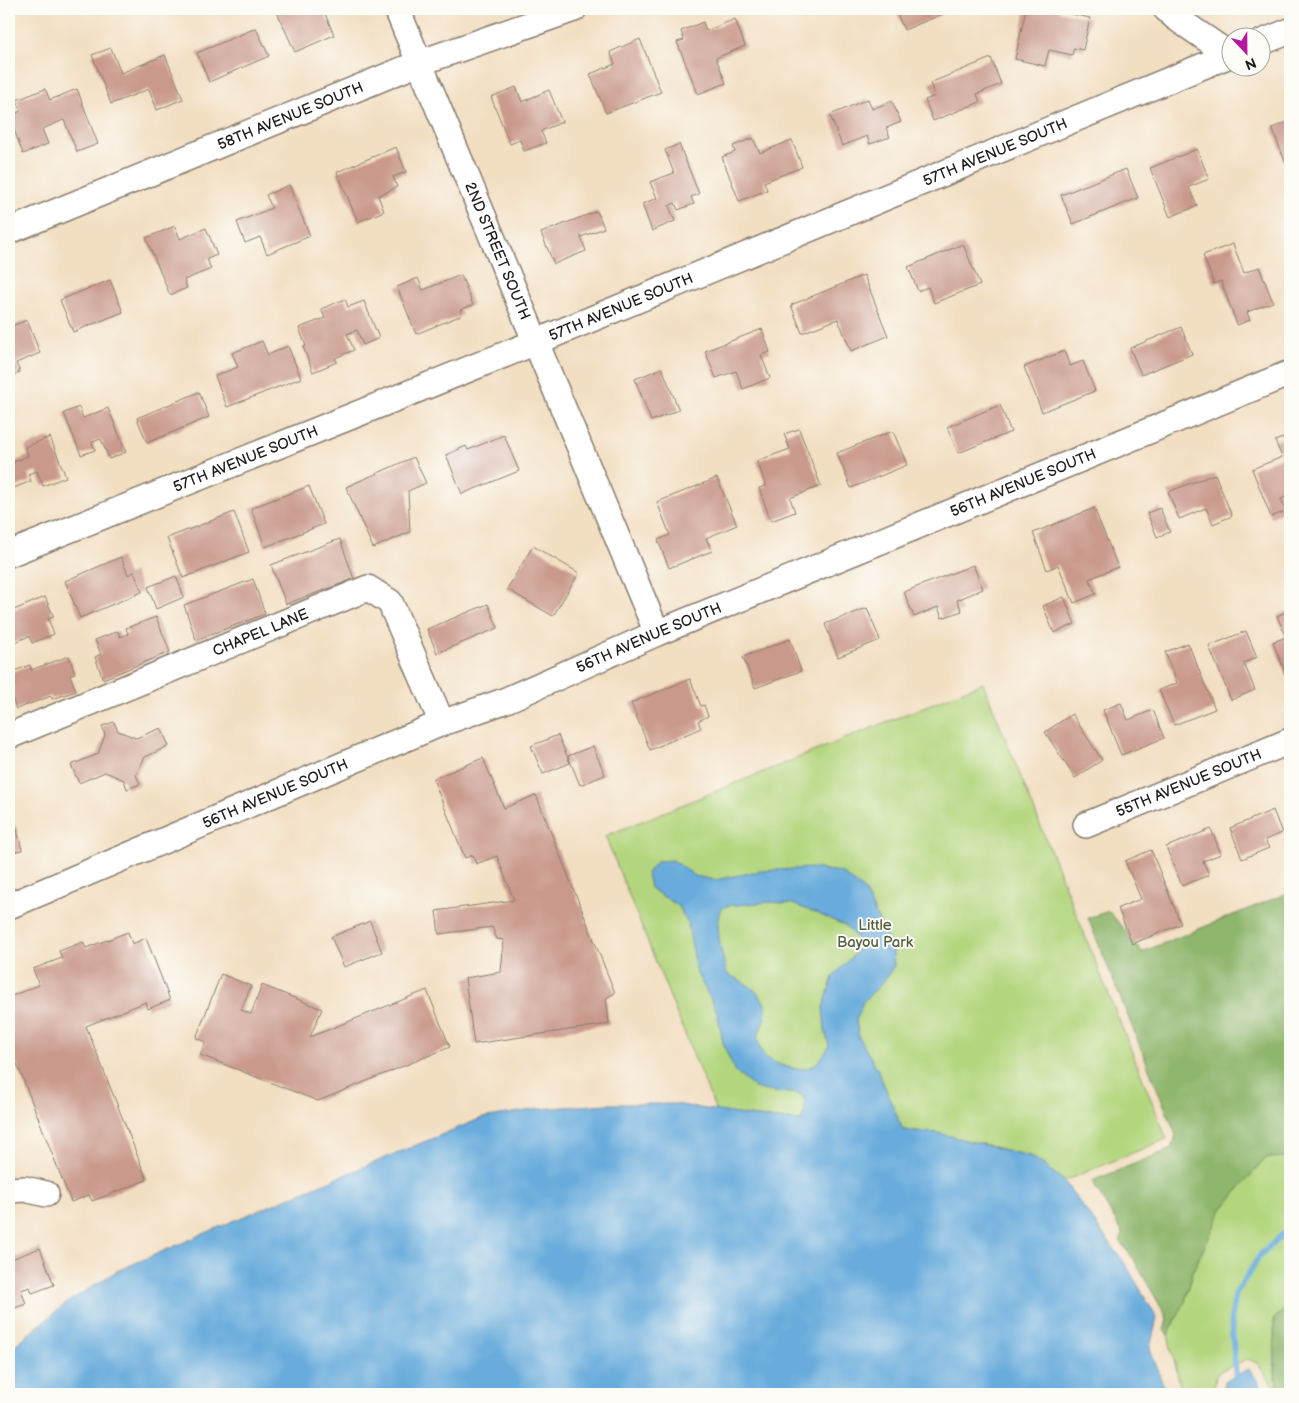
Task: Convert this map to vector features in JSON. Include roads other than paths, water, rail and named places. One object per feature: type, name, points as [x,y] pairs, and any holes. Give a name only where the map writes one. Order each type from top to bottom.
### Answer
[{"type":"street","name":"2ND STREET SOUTH","points":[[397,9],[657,633]]},
{"type":"street","name":"58TH AVENUE SOUTH","points":[[9,231],[419,63],[574,9]]},
{"type":"street","points":[[1166,9],[1176,18],[1222,49]]},
{"type":"street","points":[[1272,38],[1290,31]]},
{"type":"street","name":"57TH AVENUE SOUTH","points":[[9,554],[536,342],[1222,59]]},
{"type":"street","name":"56TH AVENUE SOUTH","points":[[9,906],[442,723],[504,701],[657,633],[1290,373]]},
{"type":"street","name":"CHAPEL LANE","points":[[9,736],[368,588],[390,602],[442,723]]},
{"type":"street","name":"55TH AVENUE SOUTH","points":[[1086,825],[1290,740]]},
{"type":"street","points":[[9,1190],[25,1189],[46,1194]]},
{"type":"water","points":[[673,860],[695,876],[715,880],[760,871],[811,868],[841,872],[864,890],[893,950],[894,966],[882,983],[863,1002],[856,1021],[859,1038],[877,1068],[903,1130],[938,1133],[1033,1157],[1064,1181],[1126,1265],[1157,1318],[1150,1348],[1166,1394],[9,1394],[9,1350],[68,1302],[117,1271],[482,1118],[538,1109],[608,1104],[675,1104],[756,1117],[801,1121],[805,1109],[805,1100],[800,1094],[766,1091],[755,1088],[735,1072],[723,1043],[717,1011],[697,974],[688,924],[678,906],[650,888],[647,873],[657,861]],"holes":[[[771,902],[792,904],[846,926],[858,940],[857,951],[833,977],[823,1008],[829,1046],[821,1059],[816,1063],[799,1069],[776,1063],[767,1058],[762,1052],[757,1039],[766,1012],[765,1005],[758,993],[752,988],[727,974],[718,924],[720,911],[726,906]]]},
{"type":"water","points":[[1249,1369],[1267,1394],[1223,1394],[1224,1381]]},
{"type":"waterway","points":[[1236,1376],[1231,1319],[1236,1293],[1261,1254],[1290,1228]]},
{"type":"park label","name":"Little Bayou Park","points":[[875,934]]}]
